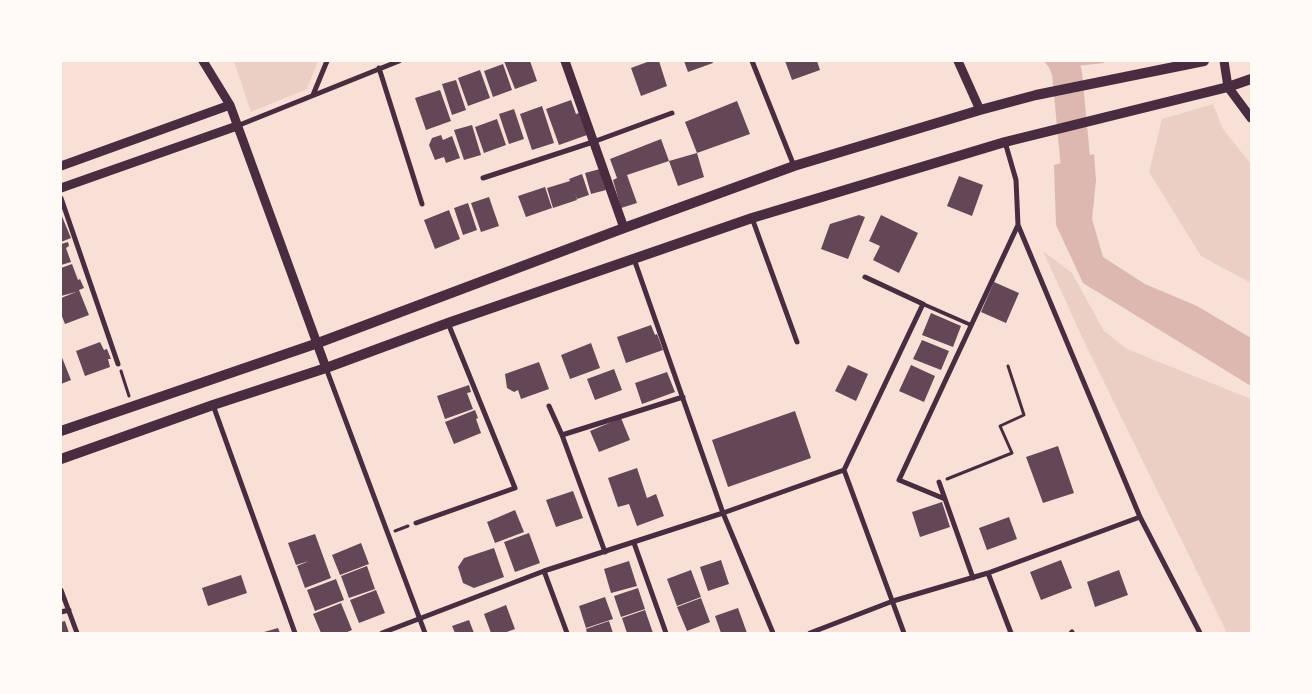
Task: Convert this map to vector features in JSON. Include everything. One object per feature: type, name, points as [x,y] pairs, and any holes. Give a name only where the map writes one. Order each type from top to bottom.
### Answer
[{"type":"main road","points":[[61,431],[318,343],[794,166],[1036,95],[1204,61]]},
{"type":"main road","points":[[61,459],[752,218],[1005,142],[1228,87],[1251,79]]},
{"type":"street","points":[[202,61],[230,105],[425,633]]},
{"type":"street","points":[[313,94],[327,61]]},
{"type":"street","points":[[61,188],[237,126],[399,61]]},
{"type":"street","points":[[565,61],[624,228]]},
{"type":"street","points":[[752,61],[794,166]]},
{"type":"street","points":[[958,61],[980,110]]},
{"type":"street","points":[[1224,61],[1228,87],[1251,118]]},
{"type":"street","points":[[379,68],[422,204]]},
{"type":"street","points":[[61,166],[230,105]]},
{"type":"street","points":[[483,178],[593,142],[672,113]]},
{"type":"street","points":[[1005,142],[1016,180],[1018,225],[1140,517],[1200,633]]},
{"type":"street","points":[[61,198],[118,364]]},
{"type":"street","points":[[752,218],[797,342]]},
{"type":"street","points":[[945,499],[899,480],[1018,225]]},
{"type":"street","points":[[634,258],[723,513],[773,633]]},
{"type":"street","points":[[382,633],[544,571],[634,543],[844,470],[923,304],[865,277]]},
{"type":"street","points":[[416,523],[515,488],[448,323]]},
{"type":"street","points":[[562,435],[683,397]]},
{"type":"street","points":[[213,405],[296,633]]},
{"type":"street","points":[[549,406],[562,435],[605,552]]},
{"type":"street","points":[[844,470],[904,633]]},
{"type":"street","points":[[939,482],[973,578]]},
{"type":"street","points":[[810,633],[893,602],[988,573],[1140,517]]},
{"type":"street","points":[[634,543],[666,633]]},
{"type":"street","points":[[544,571],[568,633]]},
{"type":"street","points":[[988,573],[1011,633]]},
{"type":"street","points":[[61,590],[77,633]]},
{"type":"street","points":[[61,612],[69,610]]},
{"type":"lane","points":[[923,304],[971,325]]},
{"type":"path","points":[[118,364],[132,406]]},
{"type":"path","points":[[939,482],[1012,453],[1000,426],[1024,415],[1008,366]]},
{"type":"path","points":[[387,534],[416,523]]},
{"type":"shaded area","points":[[234,61],[318,61],[307,89],[251,112]]},
{"type":"shaded area","points":[[1044,61],[1103,61],[1104,63],[1050,69]]},
{"type":"shaded area","points":[[1213,104],[1223,129],[1251,164],[1251,283],[1201,256],[1149,172],[1162,119]]},
{"type":"shaded area","points":[[1094,154],[1096,180],[1092,219],[1103,257],[1145,284],[1197,306],[1251,338],[1251,386],[1083,283],[1056,225],[1054,165]]},
{"type":"shaded area","points":[[1043,251],[1072,273],[1104,331],[1127,349],[1251,399],[1251,633],[1227,633],[1081,335]]},
{"type":"building","points":[[504,61],[530,61],[537,81],[515,89]]},
{"type":"building","points":[[650,61],[659,61],[667,86],[641,96],[631,68]]},
{"type":"building","points":[[684,61],[712,61],[713,63],[688,72]]},
{"type":"building","points":[[785,61],[817,61],[820,70],[792,80]]},
{"type":"building","points":[[503,64],[512,90],[493,97],[484,71]]},
{"type":"building","points":[[480,70],[490,98],[468,106],[458,78]]},
{"type":"building","points":[[456,80],[466,110],[452,115],[442,84]]},
{"type":"building","points":[[440,90],[451,121],[426,130],[415,98]]},
{"type":"building","points":[[571,100],[576,114],[579,113],[587,135],[559,145],[546,109]]},
{"type":"building","points":[[737,101],[750,134],[697,153],[685,122]]},
{"type":"building","points":[[542,106],[554,143],[532,150],[520,114]]},
{"type":"building","points":[[514,109],[524,139],[509,144],[499,114]]},
{"type":"building","points":[[497,119],[506,145],[484,153],[475,127]]},
{"type":"building","points":[[472,125],[481,155],[464,160],[454,130]]},
{"type":"building","points":[[441,135],[443,140],[452,136],[460,158],[446,163],[444,157],[435,160],[429,145],[432,138]]},
{"type":"building","points":[[661,139],[669,161],[627,175],[637,203],[621,208],[613,180],[617,178],[610,159]]},
{"type":"building","points":[[697,153],[704,177],[678,186],[669,161]]},
{"type":"building","points":[[600,169],[606,190],[591,194],[585,173]]},
{"type":"building","points":[[582,174],[589,195],[577,199],[575,193],[577,200],[553,208],[547,188],[570,181],[569,179]]},
{"type":"building","points":[[959,176],[983,185],[972,216],[947,206]]},
{"type":"building","points":[[545,187],[552,208],[526,217],[518,196]]},
{"type":"building","points":[[489,197],[499,226],[481,232],[471,203]]},
{"type":"building","points":[[468,203],[477,230],[463,235],[454,208]]},
{"type":"building","points":[[449,210],[460,239],[435,249],[424,220]]},
{"type":"building","points":[[61,214],[71,238],[61,242]]},
{"type":"building","points":[[859,215],[865,217],[848,259],[821,249],[830,224]]},
{"type":"building","points":[[881,215],[918,233],[899,273],[873,260],[880,246],[869,241]]},
{"type":"building","points":[[68,242],[69,246],[66,248],[71,262],[61,265],[61,244]]},
{"type":"building","points":[[72,264],[78,280],[80,279],[84,288],[79,290],[89,315],[65,324],[61,314],[61,298],[76,292],[61,296],[61,268]]},
{"type":"building","points":[[994,282],[1019,293],[1006,323],[981,312]]},
{"type":"building","points":[[931,313],[961,326],[953,347],[922,335]]},
{"type":"building","points":[[651,325],[655,335],[657,334],[663,350],[626,363],[617,337]]},
{"type":"building","points":[[922,340],[949,351],[941,370],[913,359]]},
{"type":"building","points":[[100,342],[104,350],[107,349],[111,359],[108,359],[110,367],[85,376],[76,351]]},
{"type":"building","points":[[591,343],[600,368],[570,379],[561,355]]},
{"type":"building","points":[[61,355],[71,380],[61,384]]},
{"type":"building","points":[[539,362],[549,389],[521,399],[518,390],[514,392],[507,388],[505,374]]},
{"type":"building","points":[[848,365],[868,374],[856,401],[835,391]]},
{"type":"building","points":[[911,365],[935,376],[924,402],[899,391]]},
{"type":"building","points":[[614,369],[622,390],[595,400],[587,379]]},
{"type":"building","points":[[667,372],[675,392],[642,404],[635,383]]},
{"type":"building","points":[[469,385],[471,392],[467,393],[473,409],[445,419],[437,396]]},
{"type":"building","points":[[475,410],[481,433],[454,444],[445,422]]},
{"type":"building","points":[[795,411],[811,458],[728,487],[712,440]]},
{"type":"building","points":[[621,418],[630,440],[599,452],[590,431]]},
{"type":"building","points":[[1058,446],[1074,493],[1043,503],[1026,457]]},
{"type":"building","points":[[637,468],[647,498],[656,494],[664,516],[637,526],[629,504],[618,507],[608,478]]},
{"type":"building","points":[[573,491],[583,518],[556,527],[546,500]]},
{"type":"building","points":[[942,502],[950,527],[920,537],[912,512]]},
{"type":"building","points":[[515,510],[524,532],[495,543],[487,522]]},
{"type":"building","points":[[1009,517],[1017,539],[987,550],[979,528]]},
{"type":"building","points":[[529,533],[540,563],[515,572],[504,542]]},
{"type":"building","points":[[315,534],[331,578],[305,588],[297,566],[309,561],[296,565],[288,543]]},
{"type":"building","points":[[361,543],[369,564],[340,575],[332,555]]},
{"type":"building","points":[[494,548],[504,577],[474,588],[463,583],[458,567],[464,558]]},
{"type":"building","points":[[721,560],[729,584],[708,591],[700,567]]},
{"type":"building","points":[[1061,560],[1072,588],[1041,600],[1030,572]]},
{"type":"building","points":[[629,561],[637,586],[611,593],[604,569]]},
{"type":"building","points":[[367,566],[375,589],[349,598],[341,576]]},
{"type":"building","points":[[691,570],[701,597],[677,606],[667,579]]},
{"type":"building","points":[[1119,570],[1128,595],[1095,607],[1087,582]]},
{"type":"building","points":[[241,575],[247,593],[208,606],[202,588]]},
{"type":"building","points":[[336,579],[344,600],[315,611],[307,590]]},
{"type":"building","points":[[638,588],[645,609],[621,617],[614,596]]},
{"type":"building","points":[[376,590],[385,613],[359,623],[350,600]]},
{"type":"building","points":[[605,597],[613,619],[586,628],[579,606]]},
{"type":"building","points":[[701,598],[710,622],[687,631],[677,607]]},
{"type":"building","points":[[341,603],[352,630],[345,633],[321,633],[313,614]]},
{"type":"building","points":[[506,605],[515,629],[504,633],[491,633],[484,614]]},
{"type":"building","points":[[738,608],[747,633],[721,633],[715,616]]},
{"type":"building","points":[[645,610],[653,633],[627,633],[622,618]]},
{"type":"building","points":[[469,620],[474,633],[455,633],[452,626]]},
{"type":"building","points":[[65,621],[69,633],[61,633],[61,622]]},
{"type":"building","points":[[609,621],[613,633],[587,633],[586,629]]},
{"type":"building","points":[[278,628],[280,633],[264,633],[264,632]]},
{"type":"waterway","points":[[1063,61],[1067,73],[1079,200]]}]
